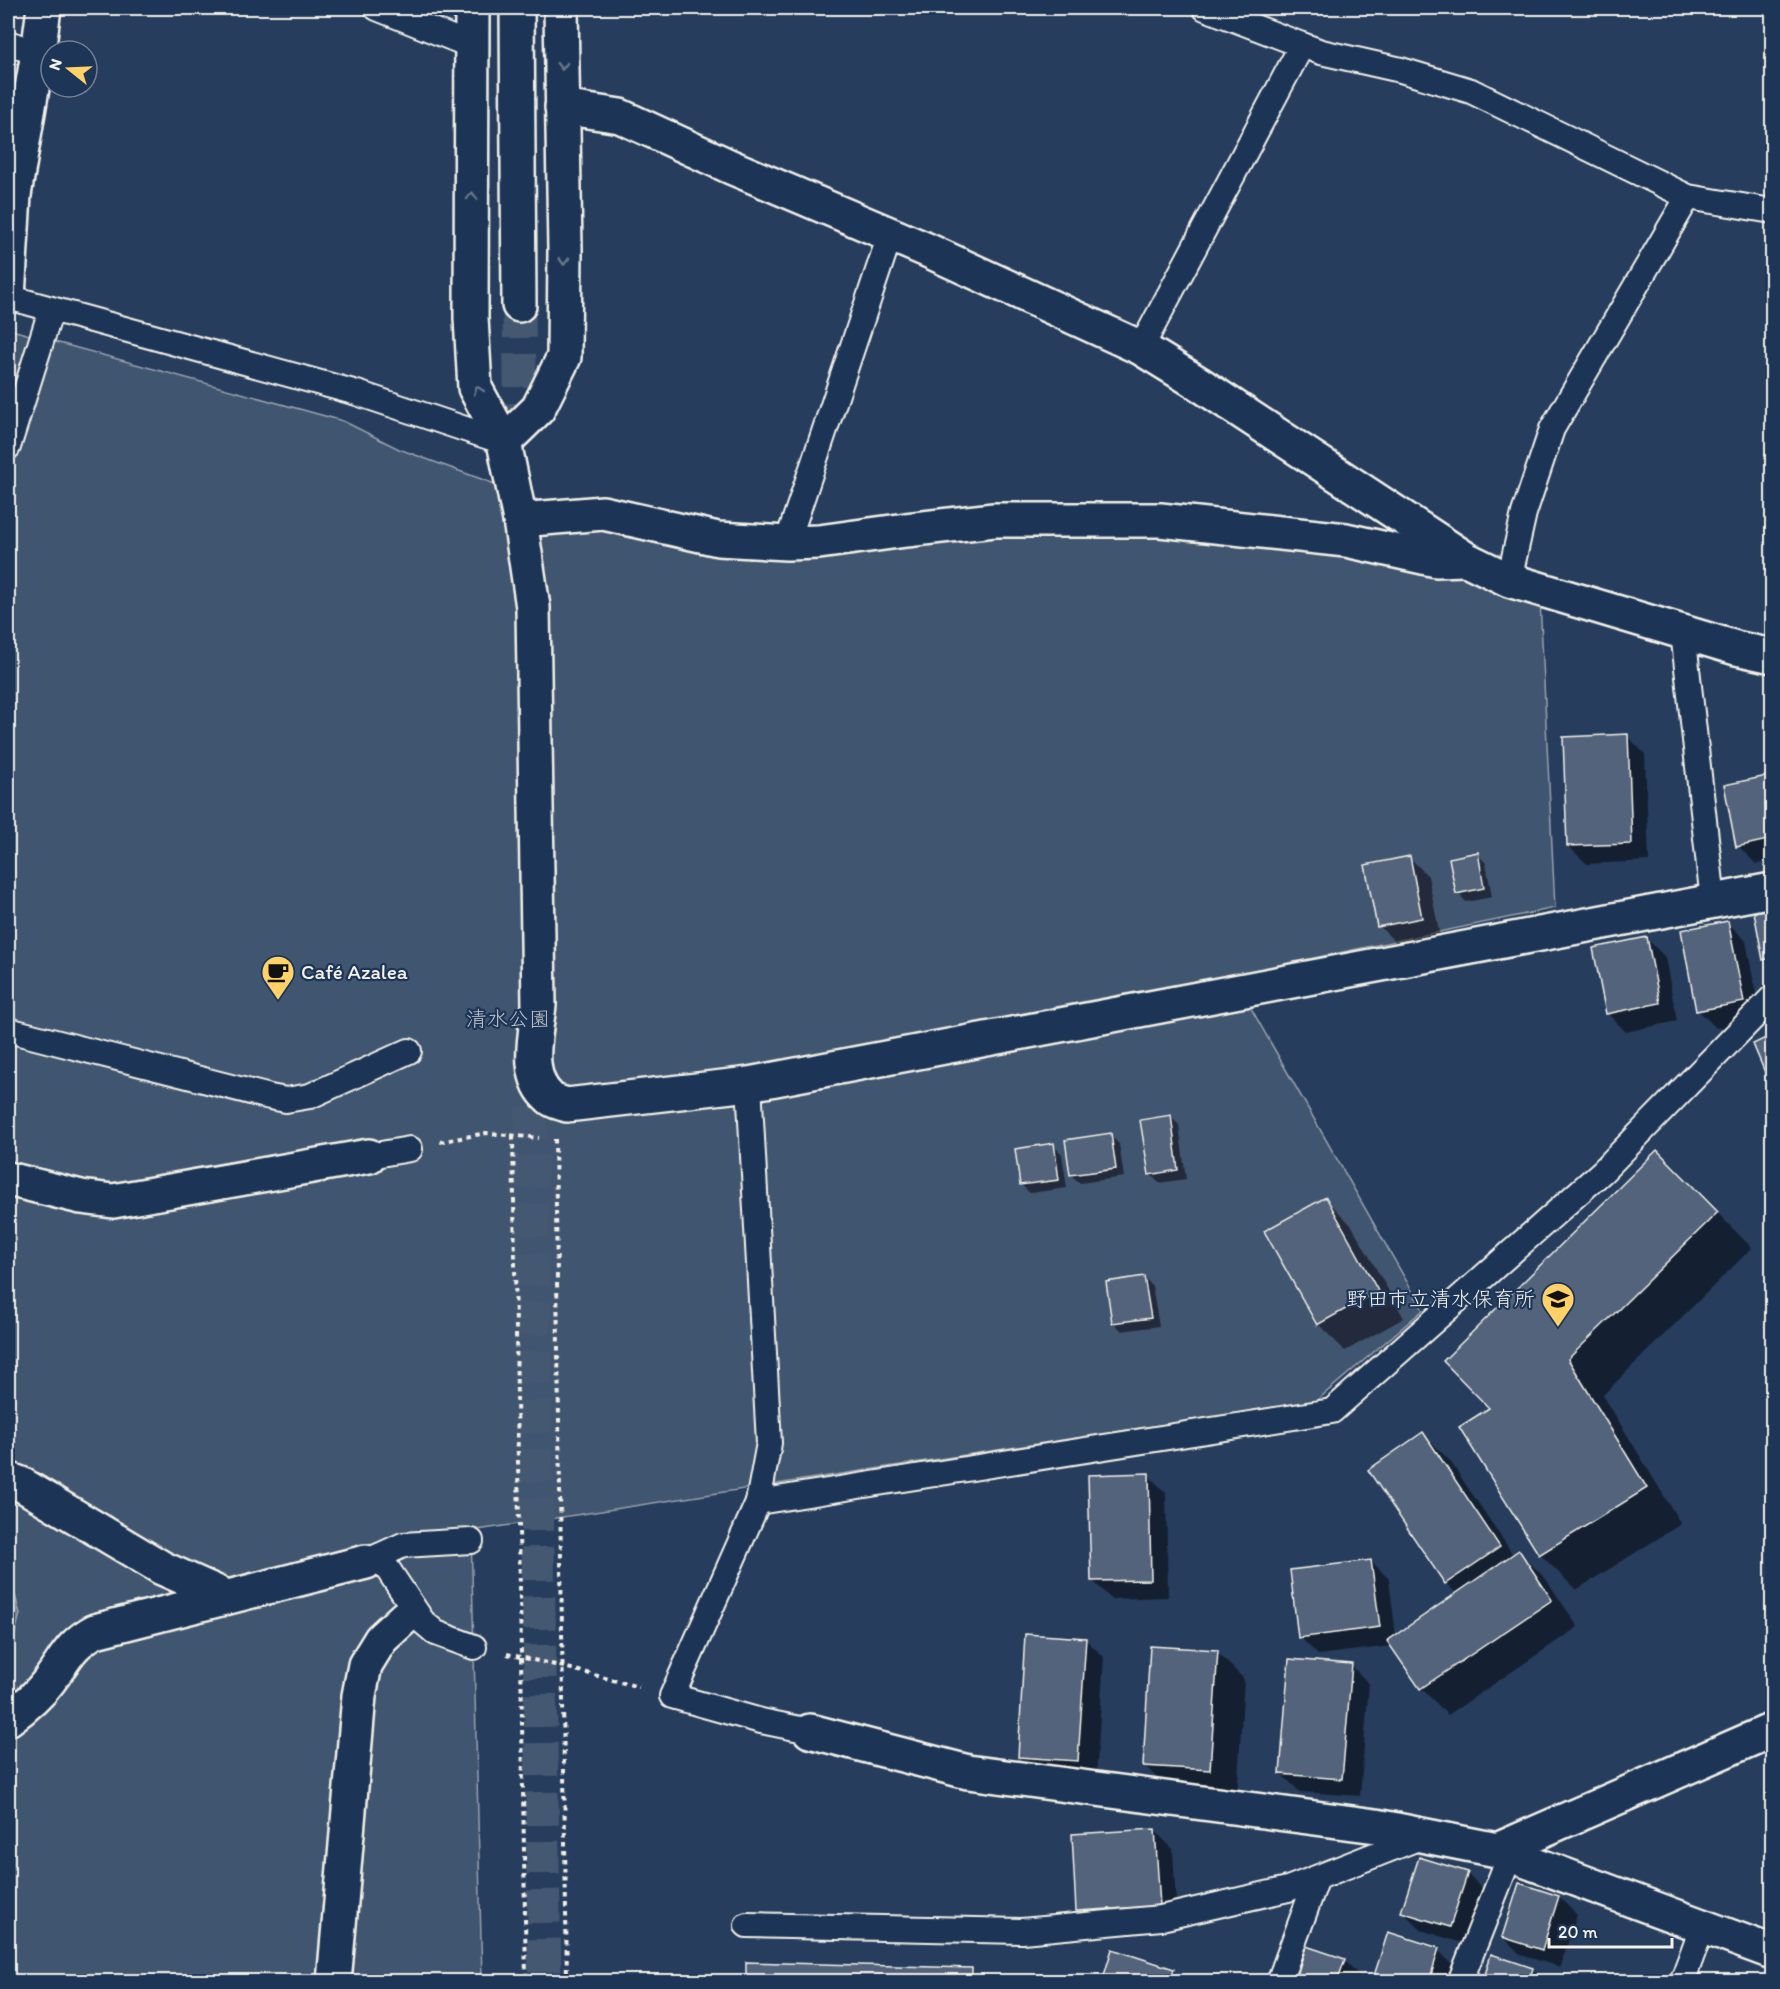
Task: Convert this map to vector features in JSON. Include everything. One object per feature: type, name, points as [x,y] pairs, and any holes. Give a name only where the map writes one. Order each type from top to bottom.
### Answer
[{"type":"street","points":[[8,297],[14,195],[44,8]]},
{"type":"street","points":[[472,8],[471,318],[475,388],[504,442],[520,520],[532,607],[539,1005],[534,1069],[536,1079],[550,1099],[567,1105],[749,1084],[1773,890]]},
{"type":"street","points":[[517,8],[519,305]]},
{"type":"street","points":[[504,442],[538,409],[564,357],[565,250],[561,8]]},
{"type":"street","points":[[562,107],[620,116],[890,235],[927,249],[1141,348],[1466,559],[1509,580],[1736,648],[1773,656]]},
{"type":"street","points":[[520,520],[603,513],[718,539],[787,543],[819,542],[994,520],[1160,520],[1346,540],[1436,560],[1466,559]]},
{"type":"street","points":[[8,1179],[81,1197],[113,1201],[369,1156]]},
{"type":"street","points":[[8,1479],[31,1490],[162,1568],[227,1597]]},
{"type":"street","points":[[8,1719],[20,1711],[48,1682],[67,1652],[81,1638],[95,1631],[373,1559]]},
{"type":"street","points":[[334,1982],[359,1696],[365,1665],[381,1639],[410,1612]]},
{"type":"street","points":[[1503,1853],[1773,1730]]},
{"type":"street","points":[[810,1731],[968,1772],[1376,1826],[1503,1853],[1773,1952]]},
{"type":"lane","points":[[377,8],[472,46]]},
{"type":"lane","points":[[1204,8],[1321,52],[1401,70],[1471,91],[1688,197],[1773,211]]},
{"type":"lane","points":[[8,43],[38,53]]},
{"type":"lane","points":[[1141,348],[1302,45]]},
{"type":"lane","points":[[1509,580],[1524,513],[1552,429],[1688,197]]},
{"type":"lane","points":[[787,543],[890,235]]},
{"type":"lane","points":[[8,297],[357,393],[504,442]]},
{"type":"lane","points":[[8,447],[51,310]]},
{"type":"lane","points":[[1683,632],[1713,901]]},
{"type":"lane","points":[[758,1502],[1332,1412],[1603,1171],[1773,998]]},
{"type":"lane","points":[[8,1030],[286,1100],[310,1096],[409,1051]]},
{"type":"lane","points":[[749,1084],[769,1443],[758,1502],[672,1696],[760,1721],[810,1731]]},
{"type":"lane","points":[[369,1156],[410,1149]]},
{"type":"lane","points":[[471,1541],[403,1545],[373,1559],[410,1612],[436,1633],[474,1647]]},
{"type":"lane","points":[[747,1925],[1022,1931],[1161,1918],[1288,1889],[1423,1836]]},
{"type":"lane","points":[[1460,1982],[1503,1853]]},
{"type":"lane","points":[[1279,1982],[1317,1878]]},
{"type":"lane","points":[[1682,1982],[1703,1925]]},
{"type":"path","points":[[410,1149],[486,1133],[555,1139],[567,1982]]},
{"type":"path","points":[[513,1136],[526,1982]]},
{"type":"path","points":[[474,1647],[564,1667],[672,1696]]},
{"type":"green space","name":"清水公園","points":[[8,329],[343,421],[399,449],[656,543],[741,550],[1089,527],[1323,545],[1484,582],[1540,600],[1555,908],[1232,975],[1423,1310],[1316,1401],[471,1531],[482,1981],[8,1981]]},
{"type":"shaded area","points":[[8,1586],[15,1595],[20,1614],[8,1659]]},
{"type":"building","points":[[1628,734],[1632,844],[1567,846],[1563,737]]},
{"type":"building","points":[[1772,775],[1772,839],[1736,847],[1724,785]]},
{"type":"building","points":[[1478,852],[1484,888],[1456,894],[1449,858]]},
{"type":"building","points":[[1410,856],[1422,918],[1377,927],[1365,865]]},
{"type":"building","points":[[1772,909],[1772,958],[1763,960],[1754,912]]},
{"type":"building","points":[[1728,921],[1744,1002],[1696,1011],[1681,930]]},
{"type":"building","points":[[1647,937],[1660,1003],[1606,1014],[1593,948]]},
{"type":"building","points":[[1772,1035],[1772,1089],[1753,1044]]},
{"type":"building","points":[[1171,1115],[1178,1170],[1149,1175],[1140,1120]]},
{"type":"building","points":[[1111,1133],[1116,1169],[1070,1175],[1065,1140]]},
{"type":"building","points":[[1054,1143],[1059,1180],[1020,1185],[1015,1149]]},
{"type":"building","points":[[1657,1150],[1718,1212],[1568,1359],[1647,1488],[1539,1555],[1459,1427],[1489,1408],[1443,1361]]},
{"type":"building","points":[[1326,1197],[1378,1291],[1317,1325],[1264,1231]]},
{"type":"building","points":[[1144,1276],[1151,1318],[1112,1323],[1106,1282]]},
{"type":"building","points":[[1423,1432],[1500,1547],[1445,1584],[1368,1470]]},
{"type":"building","points":[[1149,1473],[1151,1580],[1091,1581],[1088,1475]]},
{"type":"building","points":[[1519,1550],[1552,1600],[1420,1689],[1387,1641]]},
{"type":"building","points":[[1371,1560],[1380,1627],[1298,1638],[1290,1570]]},
{"type":"building","points":[[1025,1634],[1086,1638],[1078,1761],[1018,1757]]},
{"type":"building","points":[[1150,1646],[1218,1650],[1210,1770],[1143,1766]]},
{"type":"building","points":[[1289,1659],[1352,1664],[1342,1779],[1280,1774]]},
{"type":"building","points":[[1155,1829],[1160,1906],[1076,1911],[1072,1834]]},
{"type":"building","points":[[1419,1857],[1468,1872],[1450,1927],[1401,1912]]},
{"type":"building","points":[[1519,1883],[1559,1896],[1542,1950],[1502,1937]]},
{"type":"building","points":[[1388,1932],[1439,1948],[1429,1982],[1372,1982]]},
{"type":"building","points":[[1306,1946],[1345,1959],[1337,1982],[1295,1982]]},
{"type":"building","points":[[1112,1949],[1174,1969],[1170,1982],[1102,1982]]},
{"type":"building","points":[[1491,1954],[1533,1968],[1529,1982],[1483,1982]]},
{"type":"building","points":[[746,1962],[972,1968],[972,1982],[746,1982]]},
{"type":"tunnel","points":[[519,305],[521,447]]},
{"type":"tunnel","points":[[530,1057],[545,1982]]},
{"type":"place","name":"Café Azalea","points":[[278,1001]]},
{"type":"place","name":"野田市立清水保育所","points":[[1558,1328]]}]
